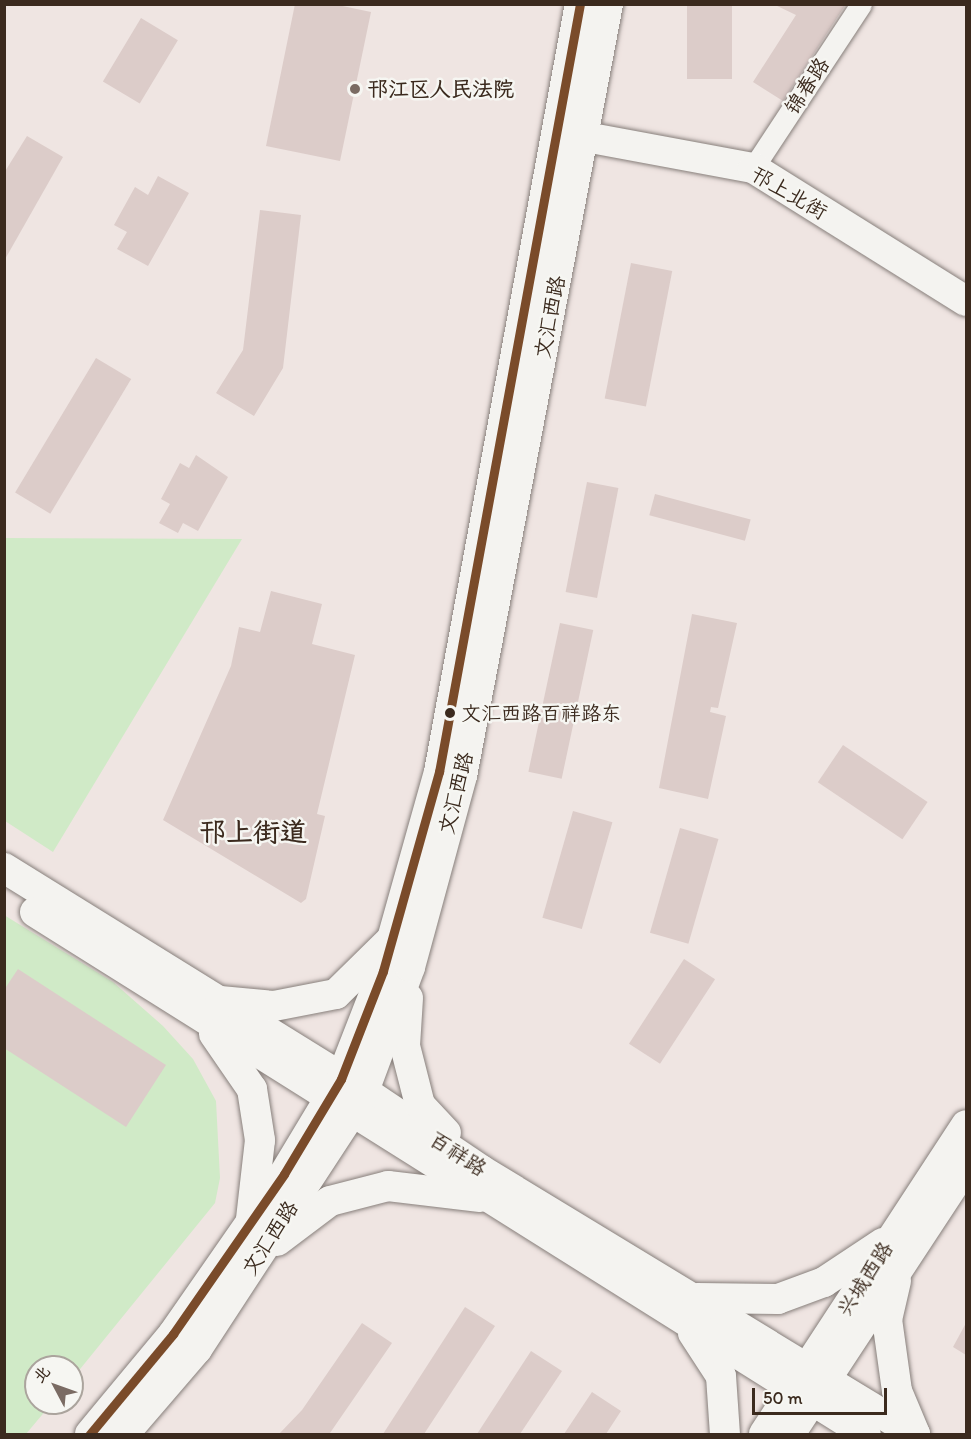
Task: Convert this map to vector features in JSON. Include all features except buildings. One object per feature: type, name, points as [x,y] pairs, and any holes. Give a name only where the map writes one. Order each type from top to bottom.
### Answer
[{"type":"street","name":"文汇西路","points":[[90,1434],[173,1334],[250,1222],[347,1095],[439,772],[580,4]]},
{"type":"street","name":"文汇西路","points":[[124,1434],[197,1349],[260,1254],[347,1095],[410,967],[462,776],[608,4]]},
{"type":"street","name":"锦春路","points":[[753,168],[861,4]]},
{"type":"street","name":"邗上北街","points":[[555,132],[753,168],[966,302]]},
{"type":"street","name":"百祥路","points":[[4,868],[209,1011]]},
{"type":"street","name":"百祥路","points":[[4,892],[209,1011],[347,1095],[481,1170],[689,1310],[808,1384],[915,1434]]},
{"type":"street","points":[[250,1222],[260,1140],[252,1089],[209,1011],[274,1006],[336,994],[393,937]]},
{"type":"street","points":[[410,967],[405,1046],[420,1105],[481,1170]]},
{"type":"street","name":"百祥路","points":[[347,1095],[490,1198],[689,1310]]},
{"type":"street","name":"兴城西路","points":[[790,1434],[808,1384],[893,1236],[966,1125]]},
{"type":"street","name":"兴城西路","points":[[764,1434],[808,1384],[899,1268],[966,1166]]},
{"type":"street","points":[[260,1254],[330,1201],[388,1186],[490,1198]]},
{"type":"street","points":[[725,1434],[721,1376],[689,1310],[778,1299],[824,1282],[893,1236]]},
{"type":"street","points":[[899,1268],[887,1319],[897,1391],[915,1434]]},
{"type":"street","name":"百祥路","points":[[808,1384],[866,1434]]},
{"type":"green space","points":[[4,538],[242,539],[53,852],[5,821]]},
{"type":"green space","points":[[4,915],[113,982],[163,1026],[193,1059],[216,1101],[220,1178],[215,1203],[84,1364],[84,1355],[24,1355],[24,1415],[42,1415],[26,1434],[4,1434]]},
{"type":"transit line","points":[[90,1434],[173,1334],[284,1174],[341,1079],[383,971],[439,772],[580,4]]},
{"type":"place","name":"邗江区人民法院","points":[[355,89]]},
{"type":"place","name":"文汇西路百祥路东","points":[[450,713]]},
{"type":"district","name":"邗上街道","points":[[253,832]]}]
